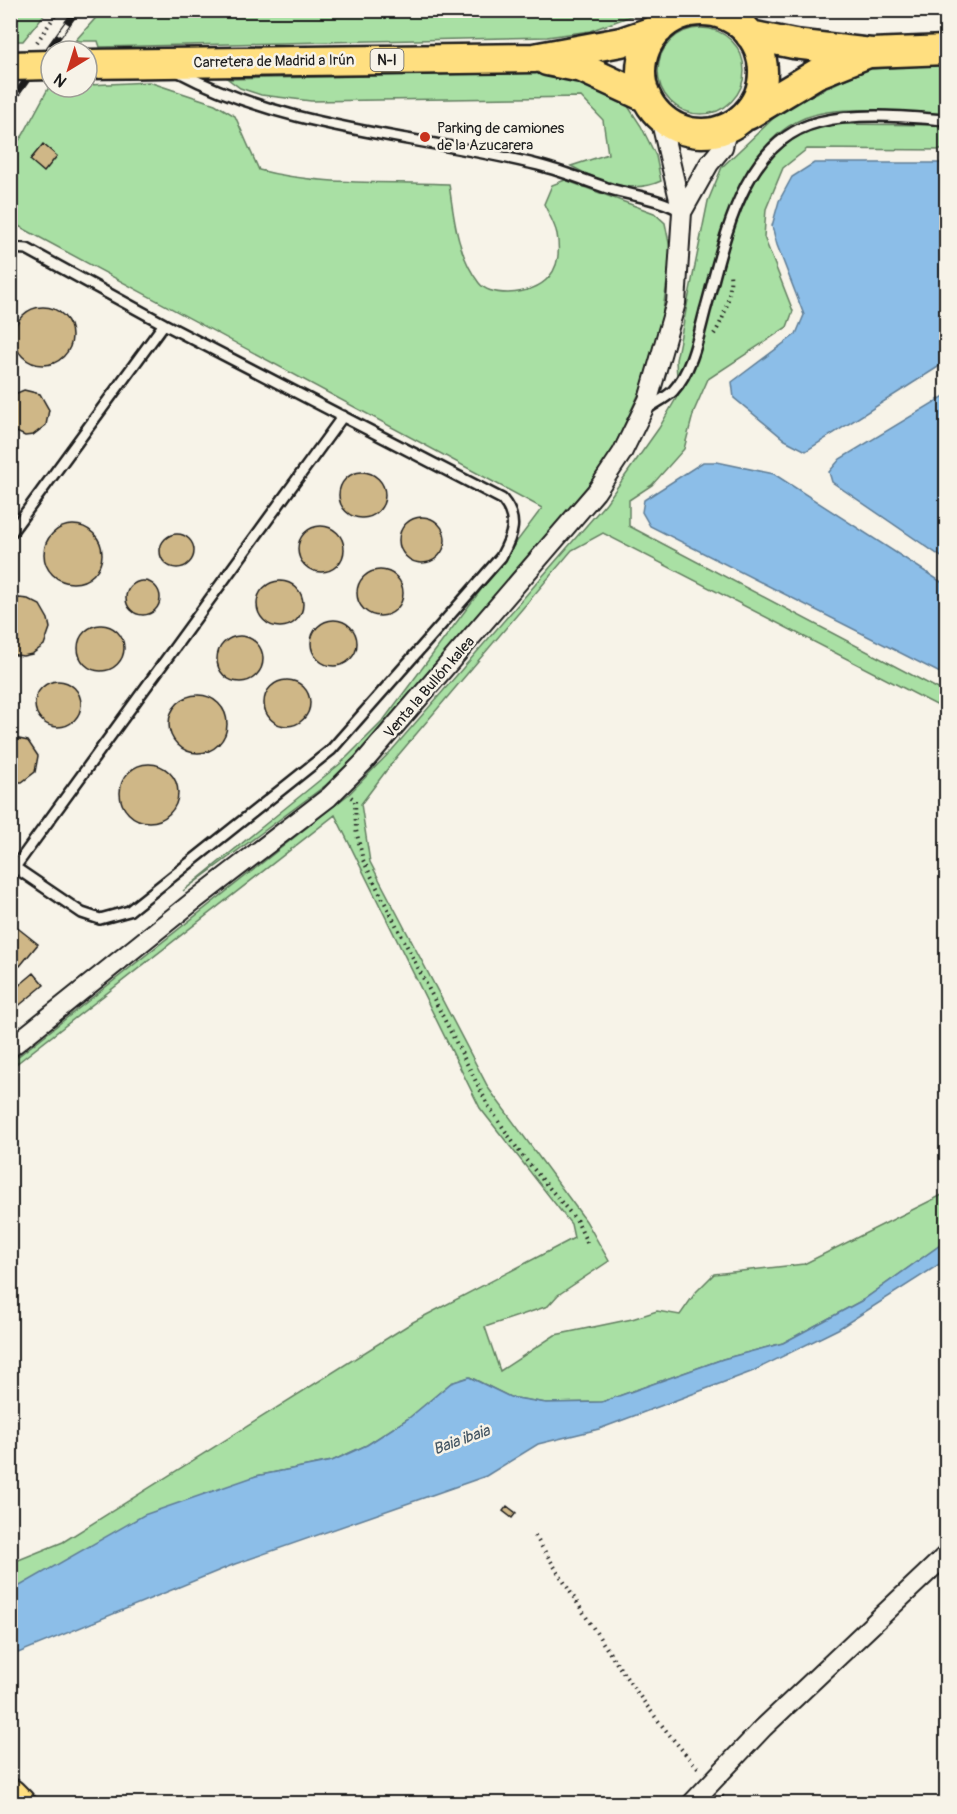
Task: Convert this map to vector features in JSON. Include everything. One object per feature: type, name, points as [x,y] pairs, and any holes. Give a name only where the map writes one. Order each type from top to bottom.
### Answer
[{"type":"highway","points":[[734,124],[755,102],[763,80],[761,56],[750,35],[733,20],[723,15],[700,11],[678,16],[659,29],[651,39],[642,62],[642,74],[653,106],[679,128],[691,132],[710,132],[734,124],[816,74],[871,52]]},
{"type":"highway","name":"N-I","points":[[534,58],[621,42],[659,29]]},
{"type":"highway","points":[[750,35],[794,44],[871,52],[946,50]]},
{"type":"highway","name":"N-I","points":[[534,58],[582,68],[653,106]]},
{"type":"highway","name":"Carretera de Madrid a Irún","points":[[99,64],[534,58]]},
{"type":"highway","points":[[10,66],[39,65]]},
{"type":"highway","points":[[10,1795],[19,1803]]},
{"type":"street","points":[[653,106],[682,212]]},
{"type":"street","points":[[682,212],[709,164],[723,147],[734,124]]},
{"type":"street","name":"Venta la Bullón kalea","points":[[10,1048],[341,785],[363,763],[582,510],[622,453],[642,412],[661,359],[676,303],[682,212]]},
{"type":"street","points":[[691,1803],[763,1728],[946,1555]]},
{"type":"lane","points":[[160,63],[210,89],[274,112],[539,165],[635,198],[669,204],[682,212]]},
{"type":"lane","points":[[642,412],[673,391],[688,369],[732,219],[756,171],[779,143],[797,130],[820,122],[899,117],[946,120]]},
{"type":"lane","points":[[10,248],[27,249],[164,324],[343,416],[502,499],[510,508],[514,521],[513,532],[501,556],[331,750],[129,911],[100,919],[82,913],[12,868],[343,416]]},
{"type":"lane","points":[[10,534],[164,324]]},
{"type":"path","points":[[44,32],[58,10]]},
{"type":"path","points":[[341,785],[355,801],[356,830],[363,860],[489,1107],[521,1154],[577,1221],[588,1245]]},
{"type":"path","points":[[535,1536],[645,1704],[674,1741],[712,1782]]},
{"type":"green space","points":[[11,10],[47,11],[23,41],[11,41]]},
{"type":"green space","points":[[525,10],[526,14],[639,13],[590,31],[547,37],[100,47],[99,39],[77,39],[102,11]]},
{"type":"green space","points":[[701,28],[725,35],[737,47],[744,71],[737,95],[725,107],[701,114],[677,107],[665,95],[658,71],[665,47],[677,35]]},
{"type":"green space","points":[[946,64],[946,115],[872,110],[827,112],[790,125],[763,150],[742,183],[726,222],[703,307],[677,378],[676,360],[708,201],[722,167],[782,110],[841,81],[870,69]]},
{"type":"green space","points":[[561,73],[626,103],[656,156],[661,181],[638,187],[626,186],[592,177],[571,166],[608,154],[603,120],[581,97],[311,101],[261,95],[240,88],[228,79]]},
{"type":"green space","points":[[149,82],[215,104],[235,116],[259,170],[329,181],[449,184],[461,248],[479,283],[492,291],[508,293],[521,291],[542,283],[549,277],[558,259],[558,247],[557,234],[544,204],[552,185],[565,180],[654,213],[665,223],[671,253],[661,324],[642,387],[613,449],[578,501],[357,755],[326,785],[183,891],[341,763],[382,722],[542,508],[11,222],[10,152],[23,135],[42,99],[99,99],[99,84]]},
{"type":"green space","points":[[838,124],[946,125],[946,150],[807,149],[783,168],[766,209],[764,237],[793,311],[787,327],[708,379],[694,411],[684,449],[652,485],[629,500],[629,526],[946,693],[946,710],[603,533],[572,550],[395,759],[361,804],[370,862],[489,1089],[586,1221],[609,1261],[558,1295],[548,1306],[485,1327],[500,1371],[555,1335],[632,1319],[657,1311],[680,1315],[696,1292],[714,1274],[804,1264],[946,1193],[946,1241],[863,1300],[783,1343],[723,1359],[602,1402],[546,1403],[510,1397],[470,1377],[451,1383],[409,1418],[367,1445],[332,1461],[256,1476],[11,1591],[11,1563],[63,1542],[413,1322],[574,1238],[571,1224],[480,1108],[335,815],[11,1068],[11,1062],[349,794],[392,750],[606,503],[659,428],[693,369],[736,221],[756,179],[773,153],[799,132]]},
{"type":"water","points":[[814,163],[946,163],[946,362],[806,451],[785,440],[734,398],[732,382],[796,334],[804,315],[772,226],[779,201],[792,177]]},
{"type":"water","points":[[946,395],[946,560],[832,482],[829,472],[840,459]]},
{"type":"water","points":[[703,462],[717,462],[774,474],[946,585],[946,676],[650,526],[642,512],[644,500]]},
{"type":"water","name":"Baia ibaia","points":[[946,1241],[946,1260],[838,1329],[751,1372],[599,1429],[538,1444],[486,1476],[235,1564],[11,1656],[11,1591],[144,1515],[256,1476],[332,1461],[367,1445],[409,1418],[451,1383],[469,1377],[510,1397],[546,1403],[602,1402],[723,1359],[783,1343],[863,1300]]},
{"type":"building","points":[[43,144],[57,156],[44,172],[30,160]]},
{"type":"building","points":[[43,307],[54,309],[64,315],[70,325],[72,336],[70,347],[64,357],[54,363],[43,365],[32,363],[22,357],[16,347],[14,336],[16,325],[22,315],[32,309]]},
{"type":"building","points":[[24,390],[40,394],[49,410],[46,425],[33,435],[25,436],[10,429],[10,396]]},
{"type":"building","points":[[362,472],[378,479],[385,495],[378,511],[362,518],[346,511],[339,495],[346,479]]},
{"type":"building","points":[[422,517],[438,524],[445,540],[438,556],[422,563],[406,556],[399,540],[406,524]]},
{"type":"building","points":[[73,525],[84,527],[97,538],[102,554],[100,565],[89,578],[73,583],[62,581],[49,570],[44,554],[46,543],[57,530]]},
{"type":"building","points":[[321,526],[337,533],[344,549],[337,565],[321,572],[305,565],[298,549],[305,533]]},
{"type":"building","points":[[177,534],[189,539],[194,551],[189,563],[177,568],[165,563],[160,551],[165,539]]},
{"type":"building","points":[[380,570],[396,577],[403,593],[396,609],[380,616],[364,609],[357,593],[364,577]]},
{"type":"building","points":[[143,581],[155,586],[160,598],[155,610],[143,615],[131,610],[126,598],[131,586]]},
{"type":"building","points":[[280,581],[296,588],[303,604],[296,620],[280,627],[264,620],[257,604],[264,588]]},
{"type":"building","points":[[28,599],[40,605],[50,628],[44,645],[32,654],[23,656],[10,654],[10,600]]},
{"type":"building","points":[[334,620],[350,627],[357,643],[350,659],[334,666],[318,659],[311,643],[318,627]]},
{"type":"building","points":[[101,625],[117,632],[124,648],[117,664],[101,671],[85,664],[78,648],[85,632]]},
{"type":"building","points":[[240,636],[256,643],[263,659],[256,675],[240,682],[224,675],[217,659],[224,643]]},
{"type":"building","points":[[287,680],[303,687],[310,703],[303,719],[287,726],[271,719],[264,703],[271,687]]},
{"type":"building","points":[[58,681],[74,688],[81,704],[74,720],[58,727],[42,720],[35,704],[42,688]]},
{"type":"building","points":[[198,695],[209,697],[219,703],[225,713],[227,724],[225,735],[219,745],[209,751],[198,753],[187,751],[177,745],[171,735],[169,724],[171,713],[177,703],[187,697]]},
{"type":"building","points":[[10,737],[28,741],[38,756],[35,772],[22,782],[10,782]]},
{"type":"building","points":[[149,764],[160,766],[170,772],[176,782],[178,793],[176,804],[170,814],[160,820],[149,822],[138,820],[128,814],[122,804],[120,793],[122,782],[128,772],[138,766]]},
{"type":"building","points":[[10,922],[38,944],[20,966],[17,964],[10,972]]},
{"type":"building","points":[[34,973],[44,985],[10,1013],[10,993]]},
{"type":"building","points":[[507,1506],[516,1513],[512,1518],[503,1511]]},
{"type":"railway","points":[[10,103],[77,10]]},
{"type":"place","name":"Parking de camiones de la Azucarera","points":[[425,137]]}]
